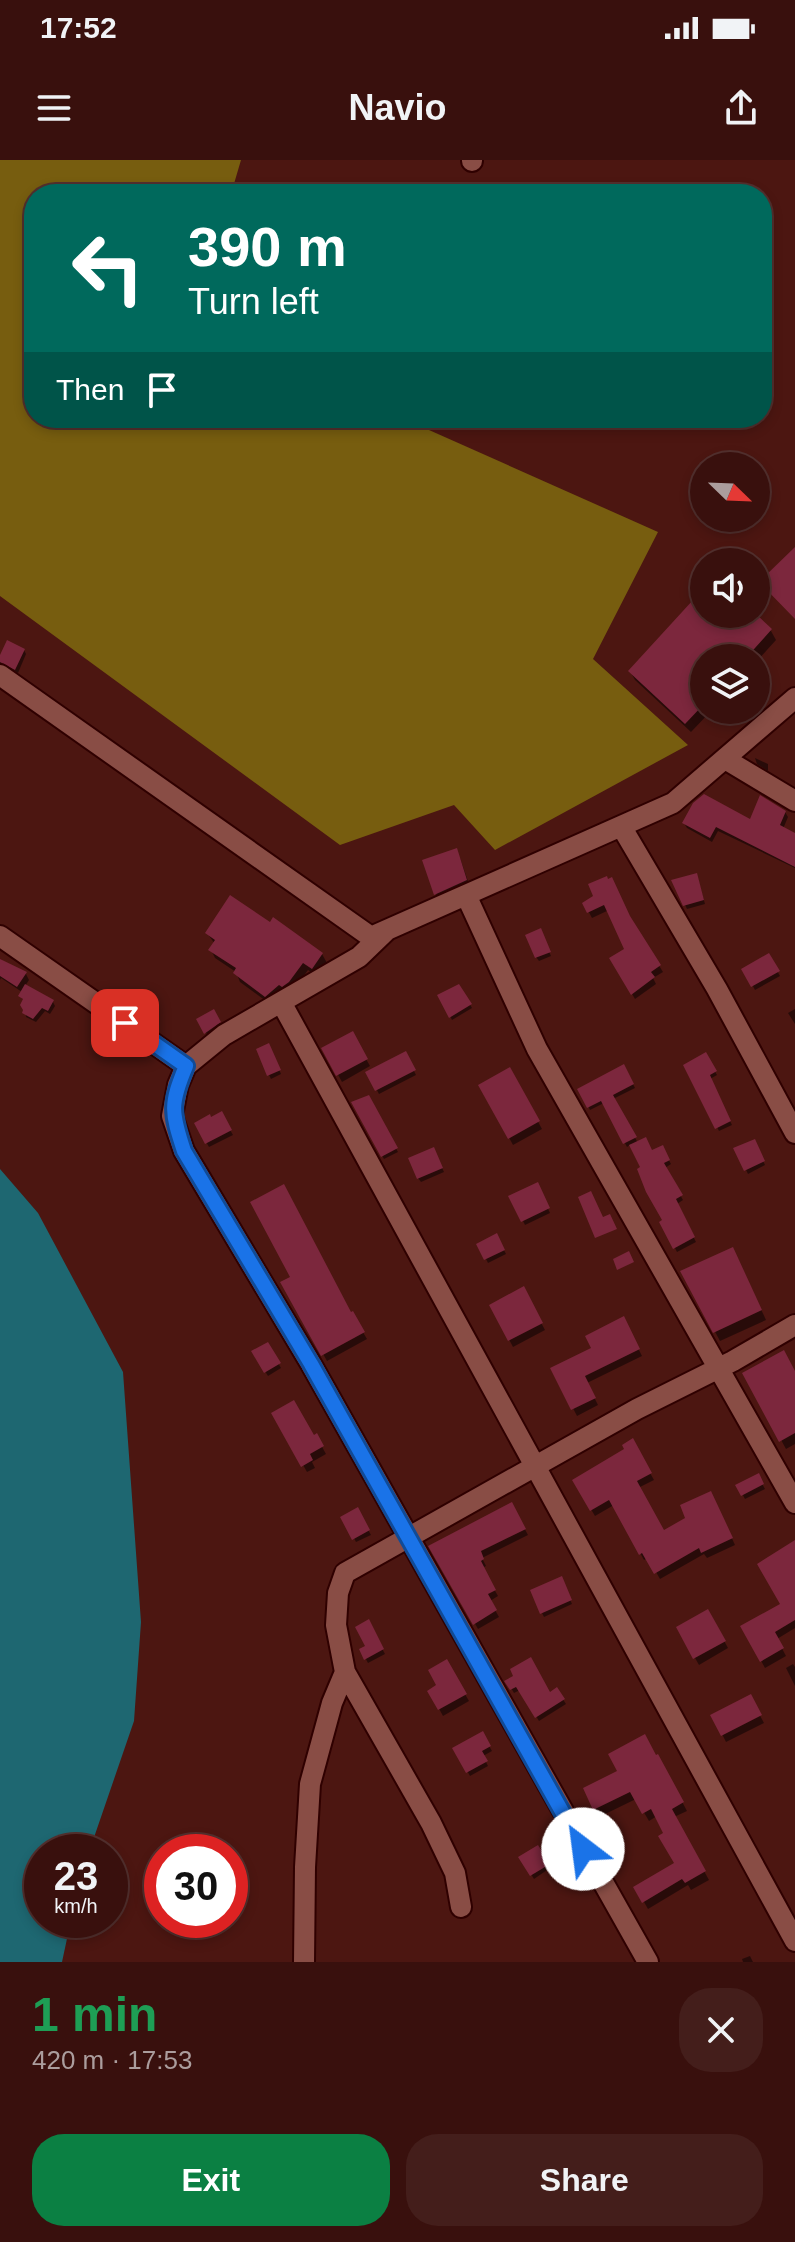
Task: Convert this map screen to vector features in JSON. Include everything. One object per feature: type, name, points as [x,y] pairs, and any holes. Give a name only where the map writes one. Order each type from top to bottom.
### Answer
[{"type":"street","points":[[0,675],[371,937],[673,803],[795,698]]},
{"type":"street","points":[[725,759],[795,801]]},
{"type":"street","points":[[621,826],[717,989],[795,1133]]},
{"type":"street","points":[[466,895],[537,1049],[795,1503]]},
{"type":"street","points":[[386,931],[359,957],[224,1035],[186,1066],[178,1085],[172,1116],[184,1151],[296,1338],[648,1962]]},
{"type":"street","points":[[0,936],[186,1066]]},
{"type":"street","points":[[281,1002],[795,1941]]},
{"type":"street","points":[[461,1907],[455,1873],[431,1823],[345,1672],[336,1625],[338,1593],[345,1573],[637,1409],[795,1325]]},
{"type":"street","points":[[304,1962],[310,1784],[332,1703],[345,1672]]},
{"type":"shaded area","points":[[0,160],[241,160],[234,184],[24,184],[24,428],[424,428],[658,532],[593,659],[688,745],[495,850],[454,805],[340,845],[0,596]]},
{"type":"water","points":[[0,1169],[38,1213],[123,1372],[141,1622],[134,1721],[95,1834],[24,1834],[24,1938],[67,1938],[62,1962],[0,1962]]},
{"type":"building","points":[[795,547],[795,619],[770,593],[770,571]]},
{"type":"building","points":[[690,603],[690,628],[772,629],[759,644],[690,644],[690,719],[685,724],[628,671]]},
{"type":"building","points":[[7,640],[25,649],[15,670],[0,662]]},
{"type":"building","points":[[704,794],[750,819],[760,795],[786,811],[780,825],[795,833],[795,867],[716,827],[710,838],[682,823],[693,803]]},
{"type":"building","points":[[457,848],[467,880],[434,895],[422,860]]},
{"type":"building","points":[[697,873],[704,900],[683,906],[671,880]]},
{"type":"building","points":[[607,876],[608,879],[612,877],[630,916],[661,965],[651,972],[655,977],[631,995],[609,958],[624,949],[604,905],[587,913],[582,903],[593,896],[588,884]]},
{"type":"building","points":[[230,895],[270,922],[273,917],[323,953],[312,969],[303,963],[289,982],[282,987],[279,985],[265,997],[233,973],[236,968],[208,950],[215,940],[205,933]]},
{"type":"building","points":[[541,928],[551,952],[535,958],[525,935]]},
{"type":"building","points":[[769,953],[780,971],[751,987],[741,969]]},
{"type":"building","points":[[0,959],[27,972],[17,987],[0,976]]},
{"type":"building","points":[[25,984],[54,1000],[48,1011],[42,1008],[33,1019],[22,1013],[20,1005],[23,999],[18,996]]},
{"type":"building","points":[[459,984],[472,1004],[449,1018],[437,995]]},
{"type":"building","points":[[214,1009],[221,1022],[204,1034],[196,1019]]},
{"type":"building","points":[[353,1031],[368,1059],[336,1076],[321,1048]]},
{"type":"building","points":[[269,1043],[281,1070],[267,1076],[256,1049]]},
{"type":"building","points":[[406,1051],[416,1070],[375,1091],[365,1072]]},
{"type":"building","points":[[706,1052],[717,1071],[710,1075],[731,1121],[715,1129],[683,1065]]},
{"type":"building","points":[[624,1064],[634,1084],[613,1095],[637,1137],[623,1144],[601,1101],[587,1108],[577,1089]]},
{"type":"building","points":[[510,1067],[540,1121],[508,1139],[478,1085]]},
{"type":"building","points":[[369,1095],[398,1148],[381,1157],[351,1102]]},
{"type":"building","points":[[222,1111],[232,1130],[205,1144],[194,1123]]},
{"type":"building","points":[[646,1137],[652,1150],[663,1145],[670,1160],[664,1163],[683,1195],[676,1199],[695,1237],[673,1249],[659,1222],[662,1220],[646,1192],[637,1169],[640,1167],[629,1145]]},
{"type":"building","points":[[755,1139],[765,1161],[744,1171],[733,1148]]},
{"type":"building","points":[[434,1147],[443,1168],[417,1179],[408,1158]]},
{"type":"building","points":[[538,1182],[550,1208],[521,1222],[508,1196]]},
{"type":"building","points":[[284,1184],[351,1312],[365,1332],[321,1356],[280,1282],[290,1277],[250,1202]]},
{"type":"building","points":[[591,1191],[603,1217],[610,1214],[617,1229],[595,1238],[578,1197]]},
{"type":"building","points":[[497,1233],[505,1250],[484,1260],[476,1244]]},
{"type":"building","points":[[733,1247],[762,1310],[713,1333],[680,1271]]},
{"type":"building","points":[[629,1251],[634,1262],[617,1270],[613,1259]]},
{"type":"building","points":[[524,1286],[543,1323],[508,1341],[489,1305]]},
{"type":"building","points":[[624,1316],[640,1349],[585,1376],[596,1398],[571,1410],[550,1368],[591,1348],[585,1336]]},
{"type":"building","points":[[268,1342],[281,1363],[264,1373],[251,1351]]},
{"type":"building","points":[[784,1350],[795,1371],[795,1433],[779,1442],[742,1373]]},
{"type":"building","points":[[294,1400],[324,1446],[310,1454],[313,1460],[301,1467],[271,1413]]},
{"type":"building","points":[[633,1438],[652,1473],[637,1481],[664,1530],[685,1518],[680,1505],[711,1491],[733,1538],[701,1553],[699,1548],[654,1574],[642,1553],[639,1555],[609,1500],[590,1511],[572,1480],[624,1449],[622,1445]]},
{"type":"building","points":[[759,1473],[764,1484],[741,1496],[735,1485]]},
{"type":"building","points":[[512,1502],[526,1529],[481,1551],[484,1559],[481,1561],[496,1590],[488,1594],[497,1610],[473,1625],[428,1546]]},
{"type":"building","points":[[358,1507],[370,1530],[352,1540],[340,1517]]},
{"type":"building","points":[[795,1540],[795,1620],[775,1632],[784,1648],[760,1662],[740,1626],[780,1604],[757,1564]]},
{"type":"building","points":[[562,1576],[572,1600],[540,1614],[530,1590]]},
{"type":"building","points":[[708,1609],[726,1641],[693,1659],[676,1627]]},
{"type":"building","points":[[369,1619],[384,1649],[364,1660],[359,1649],[365,1646],[355,1627]]},
{"type":"building","points":[[531,1657],[550,1692],[557,1687],[565,1699],[535,1718],[516,1687],[510,1690],[504,1681],[513,1676],[510,1669]]},
{"type":"building","points":[[447,1659],[467,1694],[438,1710],[427,1691],[436,1685],[428,1670]]},
{"type":"building","points":[[751,1694],[762,1715],[721,1736],[710,1715]]},
{"type":"building","points":[[483,1731],[491,1746],[482,1751],[488,1761],[466,1773],[452,1748]]},
{"type":"building","points":[[645,1734],[684,1802],[672,1809],[706,1871],[685,1883],[682,1879],[642,1903],[633,1887],[674,1863],[658,1836],[663,1833],[651,1809],[642,1814],[630,1792],[593,1810],[583,1788],[617,1771],[608,1754]]},
{"type":"building","points":[[538,1845],[550,1864],[530,1876],[518,1857]]},
{"type":"route","points":[[125,1023],[186,1066],[178,1085],[172,1116],[184,1151],[311,1364],[583,1849]]}]
